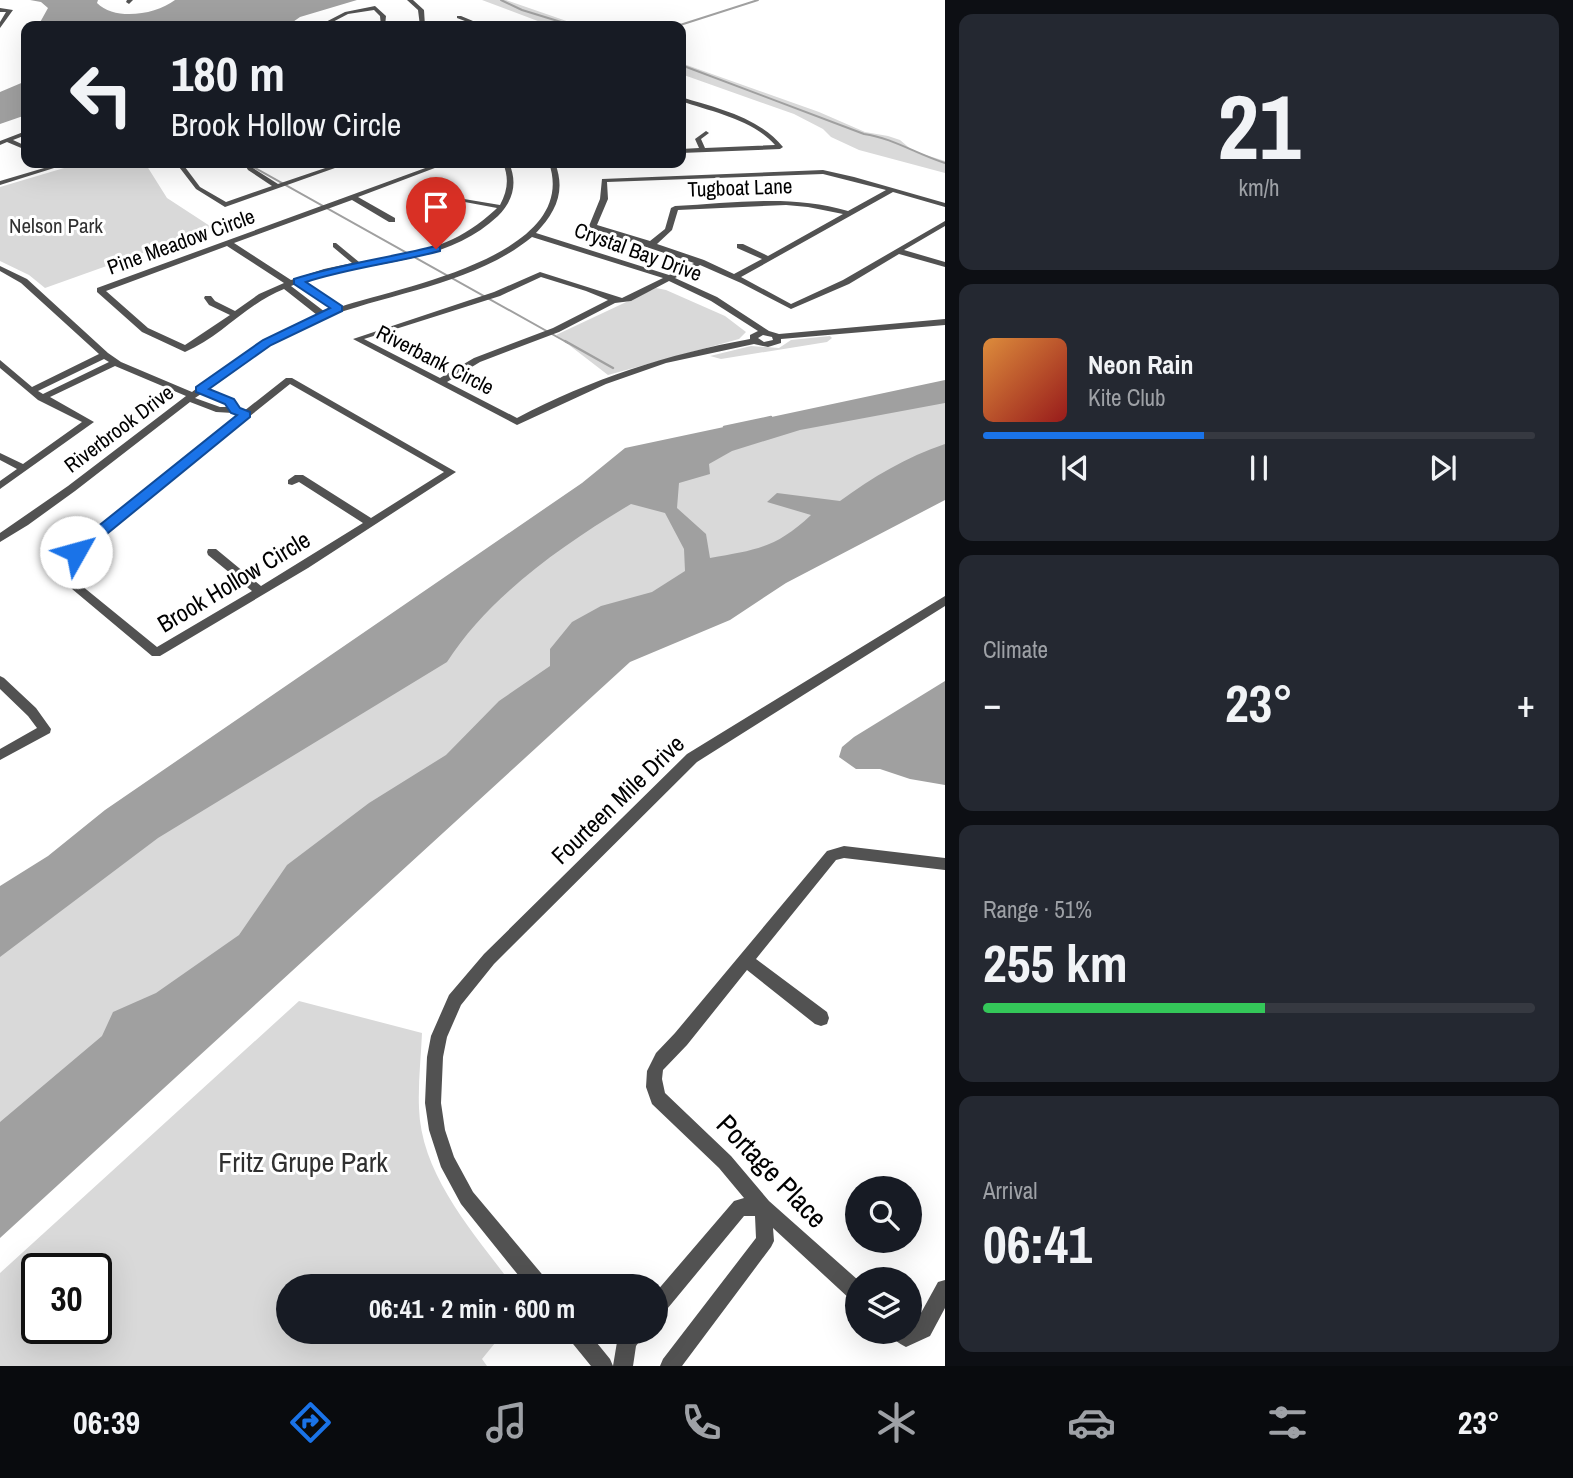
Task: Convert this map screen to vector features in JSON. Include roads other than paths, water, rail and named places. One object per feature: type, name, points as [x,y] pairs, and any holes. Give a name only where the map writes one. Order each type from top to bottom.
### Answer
[{"type":"street","points":[[410,0],[421,10],[422,21]]},
{"type":"street","points":[[330,21],[341,15],[375,8],[383,16],[383,21]]},
{"type":"street","points":[[0,10],[10,10],[0,26]]},
{"type":"street","points":[[459,17],[469,21]]},
{"type":"street","points":[[686,101],[759,128],[780,147],[686,151]]},
{"type":"street","points":[[686,104],[690,102]]},
{"type":"street","points":[[702,150],[698,139],[706,133]]},
{"type":"street","points":[[4,142],[21,135]]},
{"type":"street","points":[[4,142],[21,148]]},
{"type":"street","points":[[0,183],[50,168]]},
{"type":"street","points":[[183,168],[198,188],[225,205],[332,168]]},
{"type":"street","points":[[250,168],[278,187]]},
{"type":"street","name":"Pine Meadow Circle","points":[[431,168],[100,290],[145,330],[185,349],[251,301],[332,270],[406,258],[450,243],[483,225],[502,207]]},
{"type":"street","points":[[458,200],[502,207],[511,188],[508,168]]},
{"type":"street","name":"Riverbrook Drive","points":[[0,538],[267,343],[338,309],[462,271],[493,258],[527,236],[548,216],[556,200],[558,182],[554,168]]},
{"type":"street","points":[[945,205],[843,175],[812,171],[604,180],[604,199],[593,226],[696,260],[791,307],[846,282],[945,223]]},
{"type":"street","points":[[735,277],[892,190]]},
{"type":"street","points":[[352,197],[392,220]]},
{"type":"street","name":"Tugboat Lane","points":[[652,244],[668,230],[675,208],[796,203],[828,206],[850,214]]},
{"type":"street","name":"Crystal Bay Drive","points":[[527,236],[661,278],[728,312],[759,335]]},
{"type":"street","points":[[228,243],[291,284],[308,290],[338,309]]},
{"type":"street","points":[[336,245],[359,266]]},
{"type":"street","points":[[740,246],[769,259]]},
{"type":"street","points":[[898,251],[945,265]]},
{"type":"street","points":[[440,382],[477,360],[556,330],[617,301],[628,299],[696,260]]},
{"type":"street","points":[[0,268],[24,281],[115,362],[194,395],[219,410],[241,412]]},
{"type":"street","name":"Riverbank Circle","points":[[617,301],[540,274],[497,294],[357,339],[517,422],[570,395],[620,377],[759,335]]},
{"type":"street","points":[[291,284],[296,295],[323,315]]},
{"type":"street","points":[[296,295],[308,290]]},
{"type":"street","points":[[208,298],[212,303],[235,314]]},
{"type":"street","points":[[759,335],[770,345],[776,343],[777,337],[945,322]]},
{"type":"street","points":[[31,391],[105,355]]},
{"type":"street","points":[[41,398],[115,362]]},
{"type":"street","points":[[0,363],[41,398],[89,422],[0,486]]},
{"type":"street","name":"Brook Hollow Circle","points":[[289,380],[451,472],[371,523],[156,653],[53,568],[241,412],[289,380]]},
{"type":"street","points":[[0,456],[24,469]]},
{"type":"street","points":[[292,482],[299,477],[371,523]]},
{"type":"street","points":[[212,552],[260,591]]},
{"type":"street","name":"Fourteen Mile Drive","points":[[439,1036],[466,983],[684,765],[713,743],[945,600]]},
{"type":"street","points":[[0,681],[32,712],[45,729],[0,755]]},
{"type":"street","points":[[821,1018],[746,960],[832,855],[844,852],[945,864]]},
{"type":"street","name":"Portage Place","points":[[746,960],[654,1068],[653,1083],[658,1098],[725,1162],[762,1207],[845,1281]]},
{"type":"street","points":[[439,1036],[433,1103],[437,1130],[447,1161],[467,1198],[529,1274]]},
{"type":"street","points":[[668,1293],[740,1207],[762,1207],[765,1241],[670,1366]]},
{"type":"street","points":[[922,1329],[945,1289]]},
{"type":"street","points":[[586,1344],[603,1366]]},
{"type":"street","points":[[623,1366],[627,1344]]},
{"type":"waterway","points":[[501,0],[558,21]]},
{"type":"waterway","points":[[686,23],[758,0]]},
{"type":"waterway","points":[[686,67],[945,163]]},
{"type":"waterway","points":[[255,168],[568,343]]},
{"type":"waterway","points":[[565,341],[613,368]]},
{"type":"waterway","points":[[724,427],[771,417]]},
{"type":"park label","name":"Nelson Park","points":[[56,226]]},
{"type":"park label","name":"Fritz Grupe Park","points":[[303,1162]]}]
